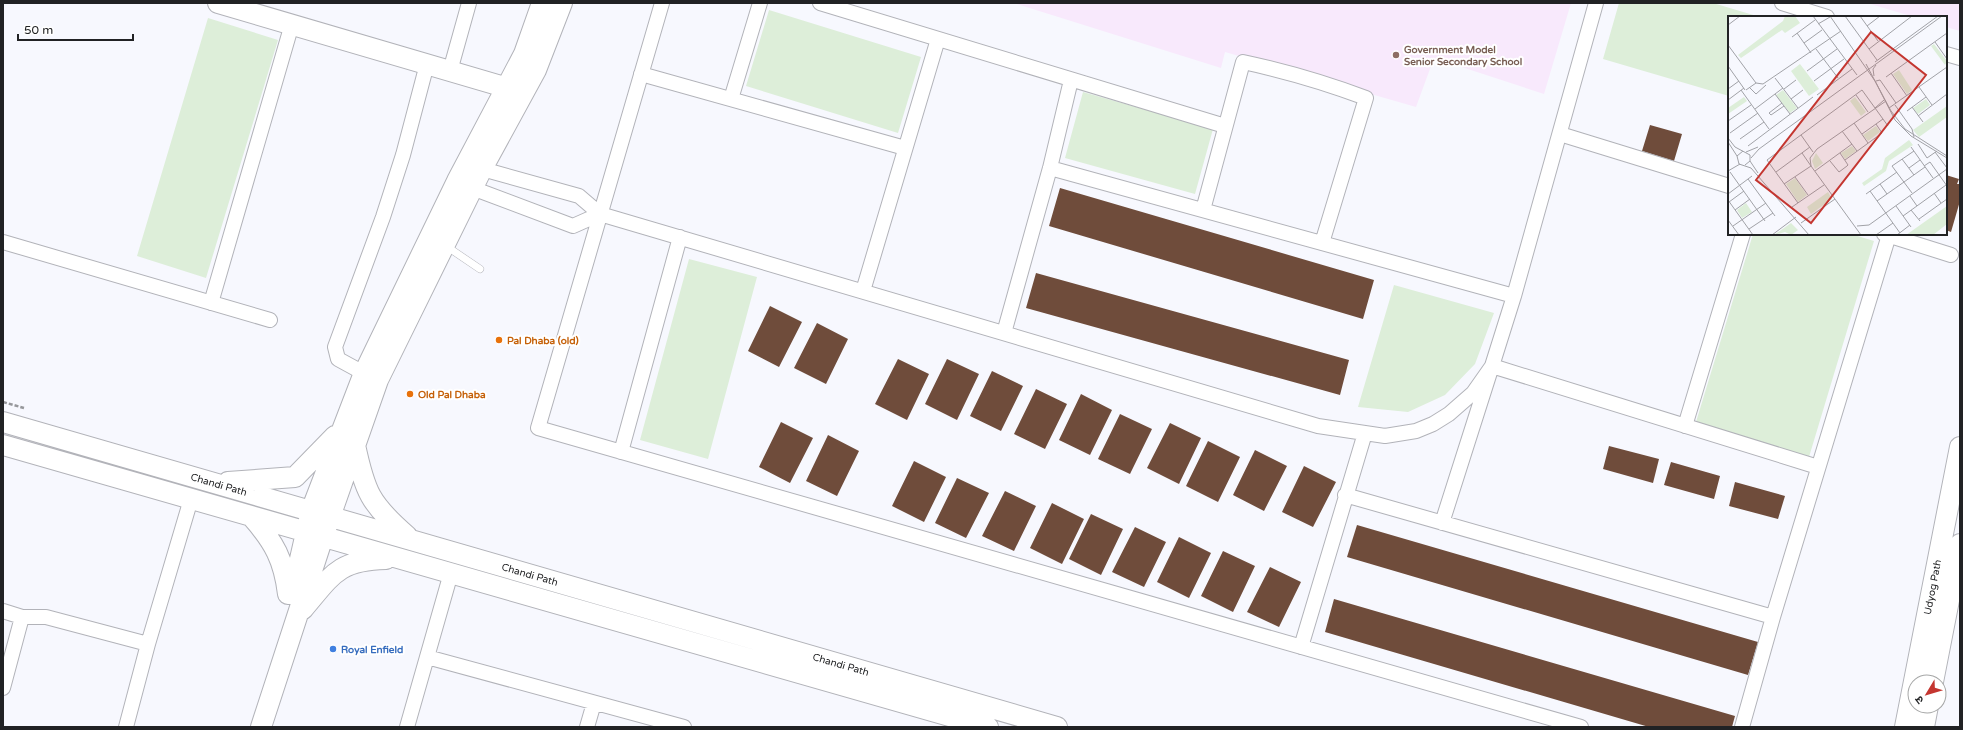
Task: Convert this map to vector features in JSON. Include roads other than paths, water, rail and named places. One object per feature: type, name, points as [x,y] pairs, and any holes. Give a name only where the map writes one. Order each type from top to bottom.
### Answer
[{"type":"main road","points":[[218,3],[514,90]]},
{"type":"main road","points":[[263,720],[314,534],[311,511],[342,428],[371,376],[469,176],[514,90],[524,54],[542,3]]},
{"type":"main road","points":[[514,90],[536,70],[562,3]]},
{"type":"main road","points":[[314,534],[330,516],[355,445],[371,376]]},
{"type":"main road","name":"Chandi Path","points":[[3,422],[1056,727]]},
{"type":"main road","points":[[216,483],[295,476],[342,428]]},
{"type":"main road","name":"Chandi Path","points":[[3,445],[988,727]]},
{"type":"main road","points":[[355,445],[362,478],[370,499],[386,518],[412,540]]},
{"type":"main road","name":"Udyog Path","points":[[1905,727],[1960,447]]},
{"type":"main road","points":[[252,517],[268,534],[282,561],[293,610]]},
{"type":"main road","name":"Udyog Path","points":[[1935,674],[1960,544]]},
{"type":"main road","points":[[293,610],[334,573],[343,567],[361,560],[398,558]]},
{"type":"main road","points":[[1924,727],[1926,714]]},
{"type":"street","points":[[450,71],[470,3]]},
{"type":"street","points":[[662,3],[538,428],[1580,727]]},
{"type":"street","points":[[731,99],[760,3]]},
{"type":"street","points":[[820,3],[1225,126]]},
{"type":"street","points":[[1442,523],[1514,296],[1596,3]]},
{"type":"street","points":[[1782,3],[1824,16]]},
{"type":"street","points":[[211,303],[292,24]]},
{"type":"street","points":[[863,291],[938,39]]},
{"type":"street","points":[[1947,54],[1960,58]]},
{"type":"street","points":[[1203,210],[1243,62],[1310,79],[1366,98],[1322,243]]},
{"type":"street","points":[[371,376],[338,359],[335,347],[383,217],[403,155],[427,64]]},
{"type":"street","points":[[641,74],[905,148]]},
{"type":"street","points":[[1004,333],[1050,168],[1071,80]]},
{"type":"street","points":[[1560,134],[1728,186]]},
{"type":"street","points":[[1050,168],[1514,296]]},
{"type":"street","points":[[469,176],[573,226],[600,214]]},
{"type":"street","points":[[469,176],[579,196],[600,214],[1318,426],[1385,436],[1416,431],[1433,424],[1449,414],[1473,393],[1492,366]]},
{"type":"street","points":[[1685,426],[1743,235]]},
{"type":"street","points":[[1742,727],[1886,235],[1951,255]]},
{"type":"street","points":[[621,452],[680,237]]},
{"type":"street","points":[[3,242],[270,320]]},
{"type":"street","points":[[1492,366],[1818,467]]},
{"type":"street","points":[[1301,647],[1365,432]]},
{"type":"street","points":[[1345,495],[1773,617]]},
{"type":"street","points":[[126,727],[148,644],[191,499]]},
{"type":"street","points":[[407,727],[450,573]]},
{"type":"street","points":[[3,612],[22,617],[46,617],[148,644]]},
{"type":"street","points":[[3,688],[22,617]]},
{"type":"street","points":[[427,656],[684,727]]},
{"type":"street","points":[[588,727],[594,703]]},
{"type":"lane","points":[[437,242],[480,269]]},
{"type":"place","name":"Government Model Senior Secondary School","points":[[1396,55]]},
{"type":"place","name":"Pal Dhaba (old)","points":[[499,340]]},
{"type":"place","name":"Old Pal Dhaba","points":[[410,394]]},
{"type":"place","name":"Royal Enfield","points":[[333,649]]}]
